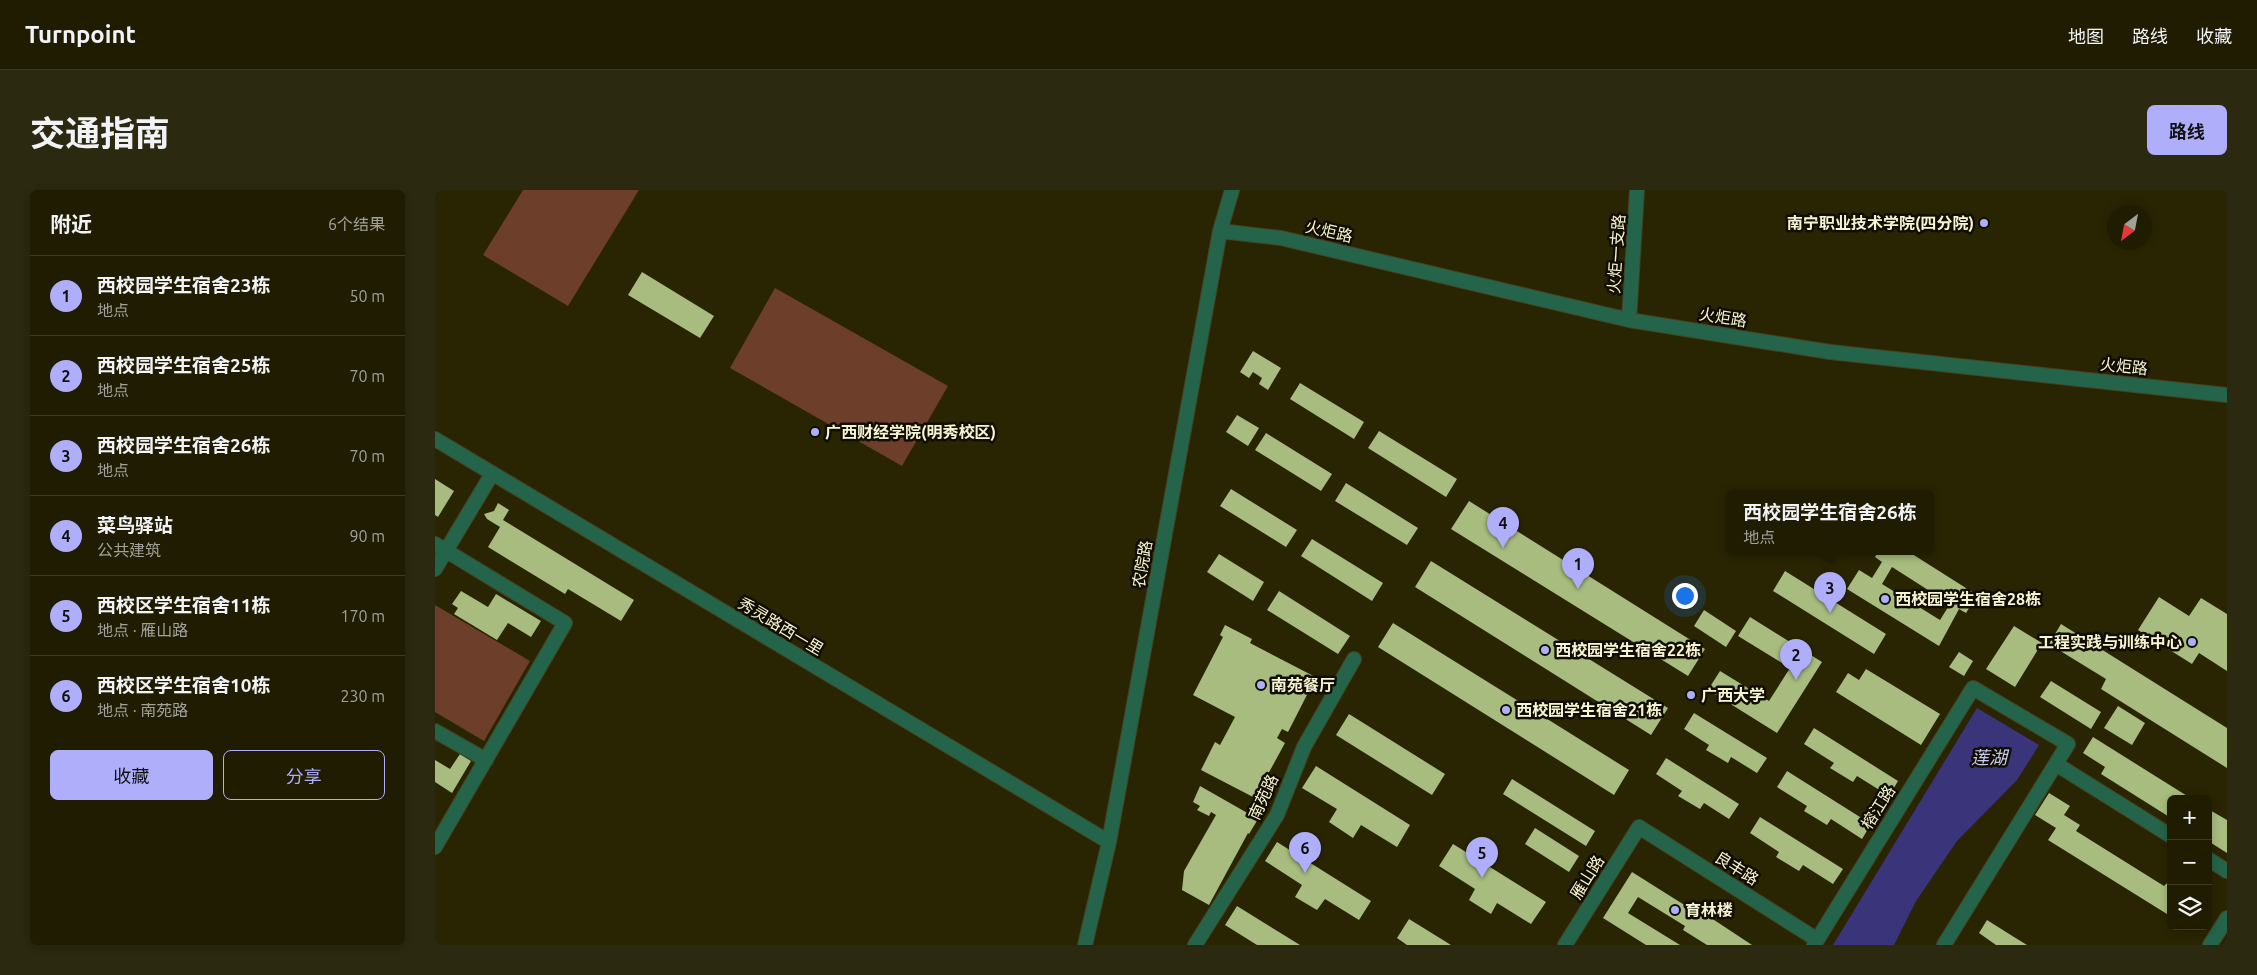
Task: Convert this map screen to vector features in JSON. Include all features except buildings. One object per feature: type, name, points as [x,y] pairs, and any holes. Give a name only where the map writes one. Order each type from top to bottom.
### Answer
[{"type":"street","name":"农院路","points":[[1085,945],[1109,842],[1220,231],[1232,190]]},
{"type":"street","name":"火炬一支路","points":[[1629,320],[1637,190]]},
{"type":"street","name":"火炬路","points":[[1220,231],[1281,238],[1629,320],[1830,352],[2227,396]]},
{"type":"street","name":"秀灵路西一里","points":[[435,439],[1109,842]]},
{"type":"street","points":[[435,569],[440,548],[492,474]]},
{"type":"street","points":[[435,847],[565,623],[440,548]]},
{"type":"street","name":"南苑路","points":[[1195,945],[1277,815],[1304,747],[1354,659]]},
{"type":"street","name":"榕江路","points":[[1815,942],[1973,688],[2067,744],[2056,764]]},
{"type":"street","points":[[435,731],[486,760]]},
{"type":"street","points":[[1944,945],[2056,764],[2167,833]]},
{"type":"street","name":"良丰路","points":[[1639,827],[1815,942]]},
{"type":"street","name":"雁山路","points":[[1565,945],[1639,827]]},
{"type":"street","points":[[2212,862],[2227,871]]},
{"type":"street","points":[[2210,945],[2227,918]]},
{"type":"shaded area","points":[[523,190],[639,190],[568,306],[483,255]]},
{"type":"shaded area","points":[[775,288],[948,386],[902,466],[730,368]]},
{"type":"shaded area","points":[[435,605],[530,661],[484,741],[435,712]]},
{"type":"water","name":"莲湖","points":[[1977,708],[2039,745],[2017,780],[1957,841],[1916,901],[1894,945],[1833,945]]},
{"type":"place","name":"南宁职业技术学院(四分院)","points":[[1984,223]]},
{"type":"place","name":"广西财经学院(明秀校区)","points":[[815,432]]},
{"type":"place","name":"菜鸟驿站","points":[[1503,548]]},
{"type":"place","name":"西校园学生宿舍23栋","points":[[1578,589]]},
{"type":"place","name":"西校园学生宿舍28栋","points":[[1885,599]]},
{"type":"place","name":"西校园学生宿舍26栋","points":[[1830,613]]},
{"type":"place","name":"工程实践与训练中心","points":[[2192,642]]},
{"type":"place","name":"西校园学生宿舍22栋","points":[[1545,650]]},
{"type":"place","name":"西校园学生宿舍25栋","points":[[1796,680]]},
{"type":"place","name":"南苑餐厅","points":[[1261,685]]},
{"type":"place","name":"广西大学","points":[[1691,695]]},
{"type":"place","name":"西校园学生宿舍21栋","points":[[1506,710]]},
{"type":"place","name":"西校区学生宿舍10栋","points":[[1305,873]]},
{"type":"place","name":"西校区学生宿舍11栋","points":[[1482,878]]},
{"type":"place","name":"育林楼","points":[[1675,910]]}]
